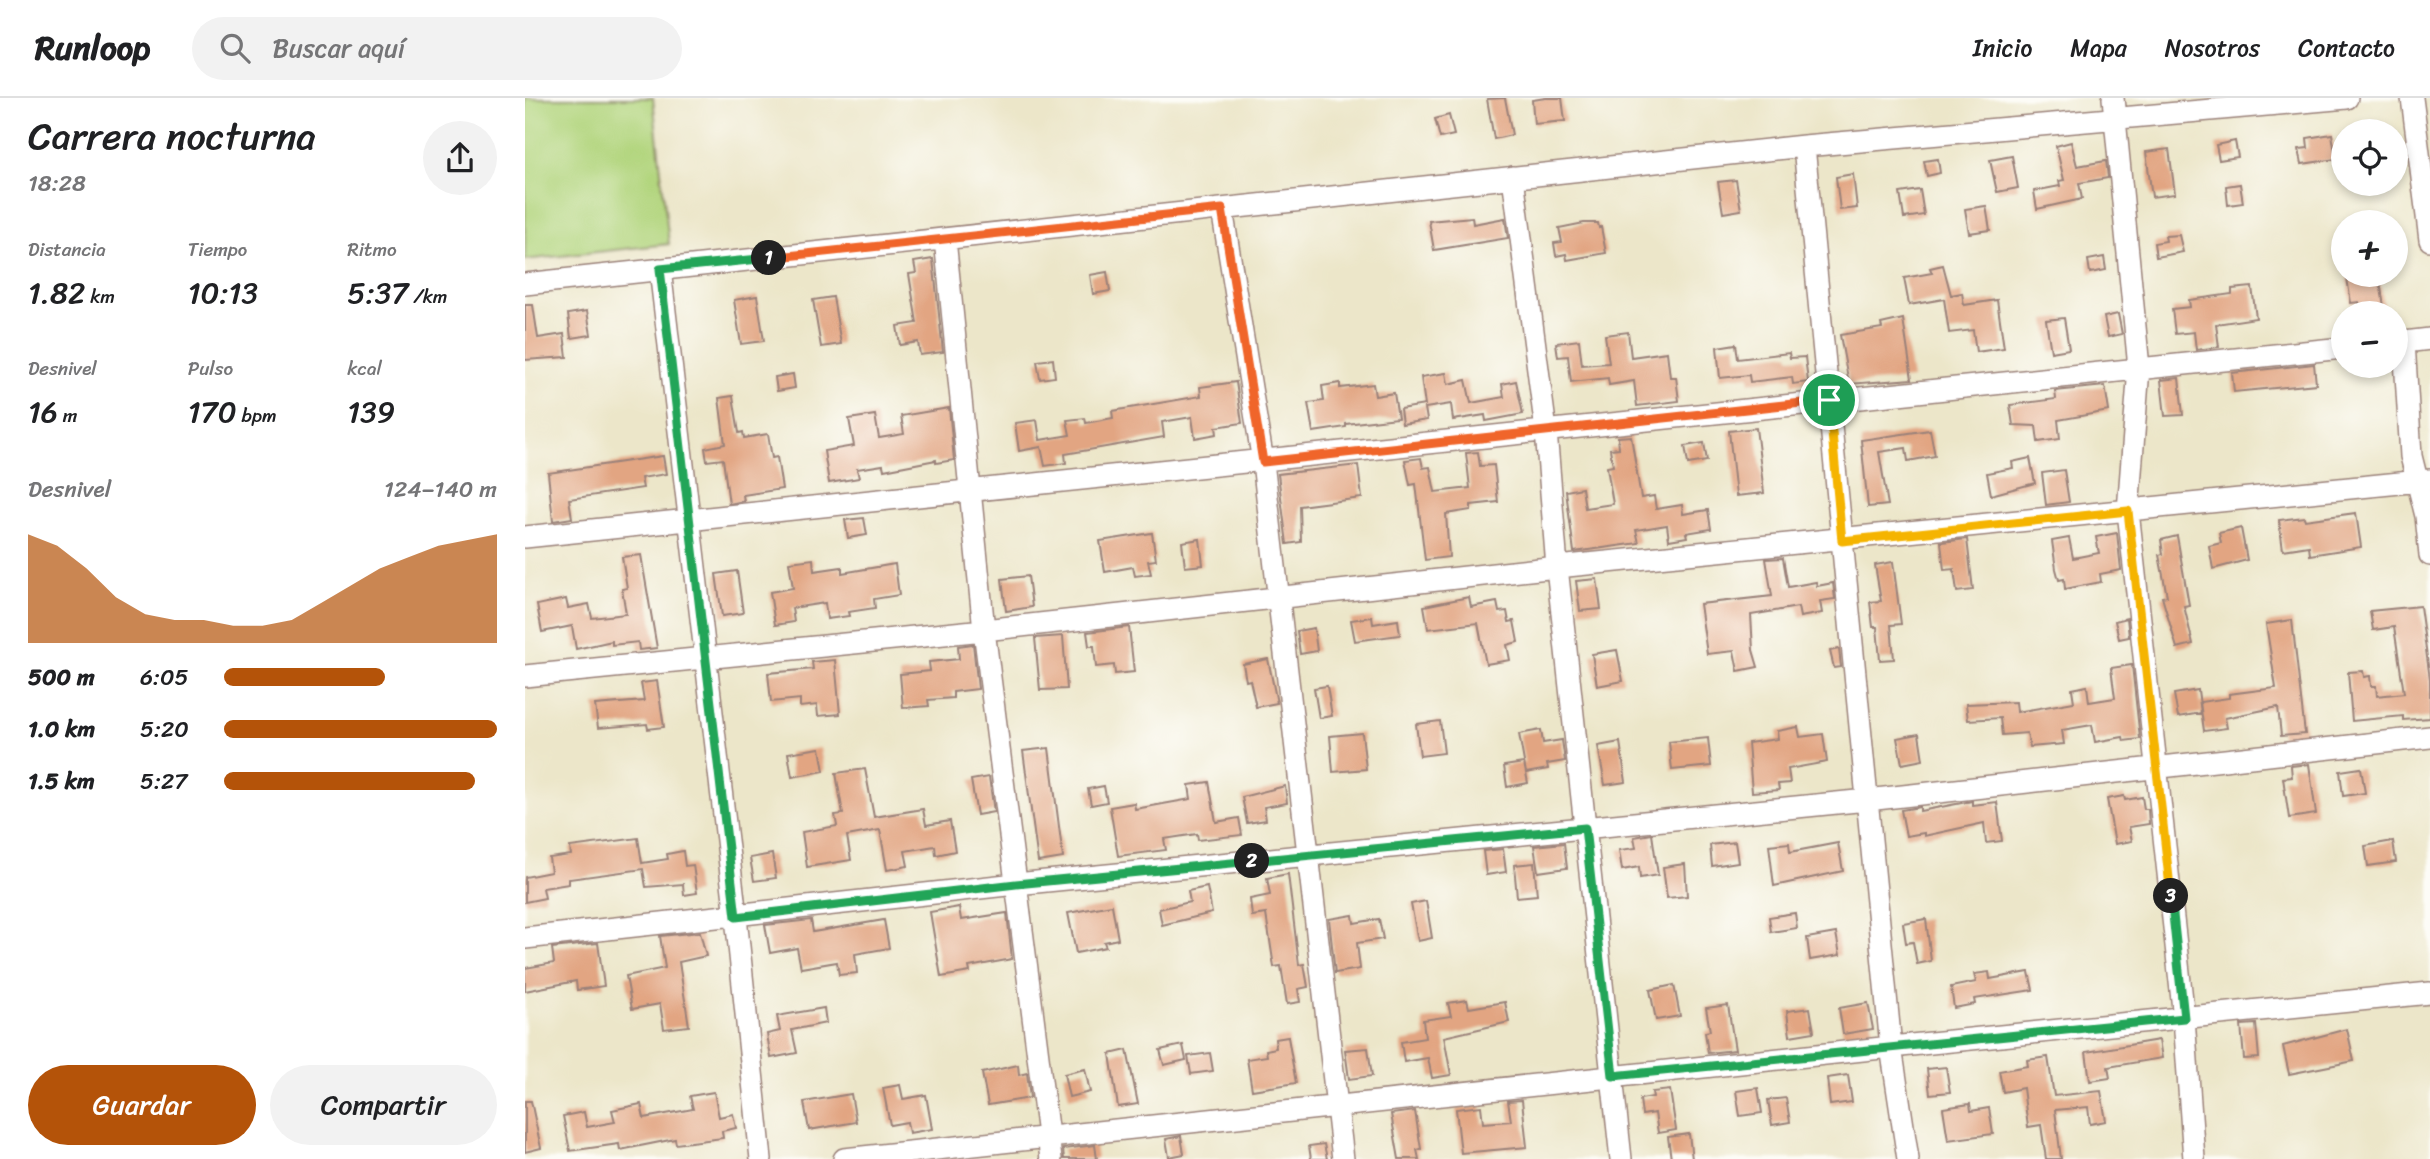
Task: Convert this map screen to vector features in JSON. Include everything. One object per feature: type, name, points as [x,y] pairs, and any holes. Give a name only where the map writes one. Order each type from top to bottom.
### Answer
[{"type":"street","points":[[525,284],[1804,146],[2114,108],[2347,98]]},
{"type":"street","points":[[2412,98],[2430,240]]},
{"type":"street","points":[[2114,108],[2139,369],[2128,511],[2184,1018],[2194,1159]]},
{"type":"street","points":[[1804,146],[1891,1047],[1907,1159]]},
{"type":"street","points":[[1513,177],[1546,431],[1557,567],[1621,1159]]},
{"type":"street","points":[[1222,209],[1263,462],[1343,1159]]},
{"type":"street","points":[[945,239],[973,494],[984,630],[1051,1159]]},
{"type":"street","points":[[660,269],[736,917],[761,1159]]},
{"type":"street","points":[[2408,342],[2430,339]]},
{"type":"street","points":[[525,537],[973,494],[1829,400],[2331,349]]},
{"type":"street","points":[[2403,378],[2411,456],[2424,480],[2430,555]]},
{"type":"street","points":[[525,676],[984,630],[1557,567],[1842,541],[2424,480]]},
{"type":"street","points":[[525,938],[736,917],[1016,884],[1867,800],[2430,737]]},
{"type":"street","points":[[844,1159],[1613,1076],[2430,993]]},
{"type":"green space","points":[[525,98],[653,98],[669,244],[525,260]]},
{"type":"building","points":[[1505,98],[1512,135],[1494,139],[1487,99]]},
{"type":"building","points":[[1562,98],[1565,121],[1534,124],[1532,100]]},
{"type":"building","points":[[1449,115],[1454,135],[1440,138],[1435,119]]},
{"type":"building","points":[[2331,134],[2331,160],[2302,164],[2299,149],[2308,148],[2307,138]]},
{"type":"building","points":[[2235,141],[2238,157],[2219,160],[2216,145]]},
{"type":"building","points":[[2071,142],[2077,166],[2106,161],[2108,178],[2079,183],[2082,199],[2037,209],[2034,191],[2060,186],[2059,181],[2064,180],[2056,146]]},
{"type":"building","points":[[2169,149],[2175,194],[2152,197],[2146,152]]},
{"type":"building","points":[[2012,156],[2018,188],[1997,192],[1990,160]]},
{"type":"building","points":[[1938,159],[1940,173],[1927,176],[1924,161]]},
{"type":"building","points":[[1853,174],[1857,208],[1840,210],[1836,177]]},
{"type":"building","points":[[1736,180],[1741,210],[1723,213],[1718,182]]},
{"type":"building","points":[[2240,184],[2243,203],[2228,205],[2226,186]]},
{"type":"building","points":[[1920,190],[1924,215],[1904,218],[1900,193]]},
{"type":"building","points":[[1986,206],[1990,230],[1969,233],[1965,209]]},
{"type":"building","points":[[1472,217],[1473,224],[1505,218],[1508,238],[1434,250],[1429,221]]},
{"type":"building","points":[[1598,223],[1599,228],[1601,227],[1606,253],[1567,260],[1566,254],[1556,256],[1554,243],[1562,242],[1559,228]]},
{"type":"building","points":[[2179,235],[2183,252],[2156,257],[2154,243],[2166,241],[2165,236]]},
{"type":"building","points":[[2104,257],[2106,270],[2090,273],[2088,260]]},
{"type":"building","points":[[933,259],[943,352],[920,355],[918,342],[900,345],[897,326],[917,323],[909,274],[916,273],[914,262]]},
{"type":"building","points":[[1943,265],[1951,295],[1962,293],[1964,305],[1997,300],[2004,348],[1976,352],[1973,330],[1949,333],[1944,299],[1909,305],[1904,278],[1932,273],[1930,268]]},
{"type":"building","points":[[1107,272],[1110,291],[1093,294],[1090,275]]},
{"type":"building","points":[[2252,287],[2256,318],[2216,324],[2219,347],[2196,350],[2194,332],[2175,334],[2172,309],[2190,307],[2189,300],[2232,294],[2232,289]]},
{"type":"building","points":[[2348,287],[2381,287],[2383,301],[2351,301]]},
{"type":"building","points":[[757,296],[764,341],[741,344],[734,300]]},
{"type":"building","points":[[833,297],[841,344],[821,347],[813,300]]},
{"type":"building","points":[[525,305],[533,305],[538,338],[564,334],[567,357],[525,360]]},
{"type":"building","points":[[587,311],[591,335],[571,338],[568,314]]},
{"type":"building","points":[[2118,314],[2122,334],[2108,337],[2104,317]]},
{"type":"building","points":[[2064,318],[2069,349],[2051,352],[2046,320]]},
{"type":"building","points":[[1903,319],[1912,379],[1849,384],[1840,335],[1882,328],[1881,324]]},
{"type":"building","points":[[1628,332],[1631,357],[1667,352],[1670,377],[1676,377],[1679,401],[1637,406],[1634,381],[1609,385],[1608,378],[1571,382],[1568,356],[1558,357],[1556,343],[1579,340],[1582,365],[1609,363],[1605,335]]},
{"type":"building","points":[[1736,344],[1738,359],[1789,353],[1790,358],[1805,357],[1808,382],[1793,384],[1792,377],[1750,382],[1749,375],[1720,378],[1717,347]]},
{"type":"building","points":[[1053,359],[1055,377],[1040,379],[1037,361]]},
{"type":"building","points":[[2314,364],[2316,384],[2234,392],[2232,373]]},
{"type":"building","points":[[1446,373],[1448,384],[1466,380],[1471,403],[1504,397],[1502,384],[1516,381],[1523,414],[1486,421],[1485,415],[1453,420],[1451,404],[1425,408],[1427,420],[1402,424],[1400,409],[1425,405],[1421,377]]},
{"type":"building","points":[[793,374],[795,388],[777,391],[775,377]]},
{"type":"building","points":[[2179,378],[2183,415],[2165,416],[2161,380]]},
{"type":"building","points":[[1236,382],[1242,423],[1216,427],[1217,434],[1195,438],[1192,417],[1162,422],[1164,437],[1065,454],[1066,463],[1045,466],[1041,447],[1019,451],[1015,423],[1037,420],[1040,440],[1070,435],[1067,420],[1085,418],[1086,423],[1113,418],[1112,411],[1201,396],[1200,387]]},
{"type":"building","points":[[1340,383],[1340,388],[1373,384],[1375,396],[1394,393],[1398,418],[1346,424],[1346,427],[1313,432],[1308,403],[1324,401],[1322,386]]},
{"type":"building","points":[[2105,386],[2109,411],[2058,420],[2060,439],[2038,442],[2036,426],[2013,425],[2010,405],[2056,399],[2055,391]]},
{"type":"building","points":[[733,396],[739,433],[743,432],[744,438],[768,434],[772,458],[777,457],[782,489],[743,495],[744,501],[729,504],[723,459],[707,461],[705,448],[725,444],[719,398]]},
{"type":"building","points":[[949,408],[954,460],[936,463],[936,460],[884,470],[883,465],[857,469],[859,478],[829,483],[824,451],[854,446],[849,419],[875,415],[879,438],[904,434],[901,416]]},
{"type":"building","points":[[1756,428],[1764,493],[1736,496],[1729,431]]},
{"type":"building","points":[[1930,430],[1935,456],[1908,461],[1906,448],[1879,452],[1888,505],[1868,507],[1861,440]]},
{"type":"building","points":[[1631,436],[1641,498],[1654,496],[1656,509],[1682,505],[1683,514],[1708,510],[1711,529],[1686,533],[1687,537],[1669,540],[1667,525],[1636,530],[1639,543],[1574,552],[1566,491],[1582,488],[1585,508],[1613,504],[1607,467],[1613,466],[1610,449],[1619,448],[1618,437]]},
{"type":"building","points":[[1704,443],[1707,461],[1688,464],[1685,446]]},
{"type":"building","points":[[1478,452],[1480,466],[1494,465],[1498,502],[1471,505],[1471,510],[1446,514],[1449,557],[1425,560],[1416,484],[1410,485],[1405,460],[1421,458],[1423,468],[1430,467],[1435,492],[1470,488],[1466,453]]},
{"type":"building","points":[[663,456],[666,474],[641,478],[643,488],[569,499],[572,518],[553,521],[548,473]]},
{"type":"building","points":[[2030,458],[2035,483],[1991,495],[1987,473],[2013,468],[2012,462]]},
{"type":"building","points":[[1358,465],[1362,498],[1300,506],[1301,542],[1287,544],[1278,474]]},
{"type":"building","points":[[2064,470],[2069,502],[2046,505],[2042,473]]},
{"type":"building","points":[[2356,513],[2361,547],[2310,555],[2309,546],[2283,550],[2279,520],[2304,517],[2305,520]]},
{"type":"building","points":[[864,518],[867,535],[848,538],[845,520]]},
{"type":"building","points":[[2241,528],[2247,560],[2213,569],[2209,546],[2221,543],[2219,533]]},
{"type":"building","points":[[1152,533],[1156,560],[1148,561],[1151,574],[1135,576],[1133,567],[1105,572],[1100,541]]},
{"type":"building","points":[[2117,533],[2121,570],[2100,574],[2101,582],[2065,589],[2064,579],[2059,580],[2056,569],[2052,541],[2069,538],[2073,558],[2099,553],[2096,537]]},
{"type":"building","points":[[2177,536],[2189,605],[2184,606],[2193,644],[2177,648],[2162,597],[2167,596],[2159,555],[2163,554],[2161,540]]},
{"type":"building","points":[[1200,539],[1203,565],[1185,567],[1182,542]]},
{"type":"building","points":[[1967,539],[1973,590],[1957,592],[1954,569],[1944,570],[1941,542]]},
{"type":"building","points":[[641,555],[657,648],[639,650],[638,642],[612,645],[612,641],[576,649],[572,626],[542,632],[537,605],[566,599],[568,608],[589,604],[592,618],[626,614],[622,589],[627,588],[622,557]]},
{"type":"building","points":[[1783,558],[1788,587],[1816,582],[1817,586],[1833,583],[1835,599],[1820,601],[1822,613],[1800,617],[1798,607],[1751,615],[1753,650],[1758,667],[1738,671],[1734,651],[1707,654],[1700,604],[1772,596],[1766,559]]},
{"type":"building","points":[[813,559],[814,571],[842,567],[842,573],[895,564],[899,595],[874,599],[875,608],[848,612],[849,616],[827,619],[825,603],[792,608],[794,622],[775,625],[770,592],[793,588],[789,562]]},
{"type":"building","points":[[1893,562],[1901,624],[1891,625],[1894,659],[1880,660],[1877,627],[1873,627],[1870,602],[1881,601],[1875,565]]},
{"type":"building","points":[[737,571],[743,613],[722,616],[716,574]]},
{"type":"building","points":[[1028,576],[1032,607],[1006,611],[1002,579]]},
{"type":"building","points":[[1597,579],[1601,609],[1580,611],[1576,581]]},
{"type":"building","points":[[1469,597],[1471,607],[1497,602],[1499,612],[1507,611],[1509,622],[1514,621],[1518,642],[1507,645],[1510,660],[1486,664],[1478,623],[1428,629],[1424,606]]},
{"type":"building","points":[[2420,606],[2430,679],[2430,718],[2403,720],[2403,716],[2352,721],[2348,672],[2363,671],[2364,677],[2370,676],[2371,686],[2376,686],[2377,696],[2404,693],[2394,627],[2373,630],[2370,611]]},
{"type":"building","points":[[1372,617],[1373,624],[1398,620],[1400,635],[1355,641],[1351,620]]},
{"type":"building","points":[[2127,618],[2129,637],[2119,639],[2115,621]]},
{"type":"building","points":[[2292,620],[2305,734],[2281,736],[2278,707],[2225,718],[2227,728],[2204,731],[2200,702],[2229,698],[2229,694],[2276,688],[2266,624]]},
{"type":"building","points":[[1129,627],[1134,672],[1115,674],[1114,665],[1096,667],[1094,646],[1089,646],[1087,632]]},
{"type":"building","points":[[1314,628],[1317,651],[1300,654],[1297,631]]},
{"type":"building","points":[[1063,636],[1067,689],[1040,690],[1035,638]]},
{"type":"building","points":[[973,644],[978,689],[953,692],[953,698],[928,700],[929,706],[903,708],[900,674],[930,671],[929,662],[959,659],[958,646]]},
{"type":"building","points":[[1839,649],[1841,667],[1834,668],[1830,651]]},
{"type":"building","points":[[1617,650],[1623,681],[1597,686],[1592,654]]},
{"type":"building","points":[[1268,659],[1277,703],[1256,707],[1243,664]]},
{"type":"building","points":[[835,660],[840,714],[818,716],[817,705],[800,707],[800,699],[771,702],[768,673],[813,669],[812,662]]},
{"type":"building","points":[[2132,665],[2140,739],[2124,741],[2123,737],[2095,742],[2092,725],[2062,730],[2064,744],[2030,747],[2027,733],[2002,735],[2000,718],[1968,720],[1966,704],[2016,702],[2017,712],[2074,702],[2072,689],[2087,686],[2089,702],[2115,698],[2111,668]]},
{"type":"building","points":[[657,681],[664,727],[648,729],[647,724],[598,728],[595,705],[644,701],[641,683]]},
{"type":"building","points":[[1327,686],[1332,716],[1319,718],[1314,688]]},
{"type":"building","points":[[2198,690],[2201,713],[2178,717],[2174,694]]},
{"type":"building","points":[[1440,721],[1444,753],[1420,756],[1416,724]]},
{"type":"building","points":[[1798,727],[1800,737],[1823,734],[1827,762],[1788,769],[1790,783],[1778,784],[1779,790],[1752,792],[1748,743],[1778,739],[1777,731]]},
{"type":"building","points":[[1541,730],[1543,743],[1562,740],[1565,761],[1547,764],[1548,769],[1526,773],[1519,734]]},
{"type":"building","points":[[1362,733],[1366,769],[1333,772],[1330,736]]},
{"type":"building","points":[[1919,734],[1923,760],[1902,764],[1897,738]]},
{"type":"building","points":[[1708,738],[1711,766],[1672,770],[1669,742]]},
{"type":"building","points":[[1620,742],[1626,782],[1605,785],[1598,746]]},
{"type":"building","points":[[820,748],[824,771],[792,777],[788,753]]},
{"type":"building","points":[[1049,748],[1063,858],[1038,862],[1023,751]]},
{"type":"building","points":[[1524,763],[1528,783],[1507,787],[1504,766]]},
{"type":"building","points":[[2309,764],[2316,814],[2289,818],[2283,778],[2292,777],[2291,766]]},
{"type":"building","points":[[2361,768],[2365,793],[2343,796],[2340,771]]},
{"type":"building","points":[[865,769],[874,817],[923,809],[926,825],[950,821],[955,851],[936,855],[935,846],[905,851],[908,866],[887,870],[880,830],[847,836],[851,860],[807,867],[802,832],[837,826],[835,815],[843,814],[836,773]]},
{"type":"building","points":[[989,777],[994,812],[977,815],[971,780]]},
{"type":"building","points":[[1209,782],[1216,822],[1239,818],[1242,835],[1198,840],[1197,834],[1164,839],[1166,850],[1118,856],[1110,807],[1134,803],[1135,809],[1191,799],[1189,785]]},
{"type":"building","points":[[1104,786],[1107,802],[1091,805],[1088,789]]},
{"type":"building","points":[[1285,786],[1287,803],[1264,807],[1266,820],[1247,823],[1242,797]]},
{"type":"building","points":[[2124,796],[2125,800],[2142,797],[2144,809],[2148,809],[2149,824],[2129,827],[2132,841],[2115,844],[2107,799]]},
{"type":"building","points":[[1972,801],[1972,805],[1997,802],[2002,841],[1986,843],[1984,823],[1924,836],[1924,833],[1906,836],[1901,810],[1920,807],[1920,811]]},
{"type":"building","points":[[1652,834],[1658,875],[1640,878],[1639,867],[1622,870],[1619,850],[1636,848],[1634,837]]},
{"type":"building","points":[[638,838],[642,863],[668,859],[667,854],[683,851],[685,866],[693,865],[697,893],[684,895],[683,884],[646,887],[643,869],[569,879],[569,884],[543,888],[545,898],[525,902],[525,877],[551,872],[549,858],[571,855],[570,847]]},
{"type":"building","points":[[2393,841],[2396,862],[2368,866],[2365,846]]},
{"type":"building","points":[[1735,842],[1738,862],[1712,866],[1710,845]]},
{"type":"building","points":[[1564,843],[1567,868],[1538,872],[1534,846]]},
{"type":"building","points":[[1789,843],[1790,852],[1838,843],[1843,871],[1774,886],[1769,845]]},
{"type":"building","points":[[1503,849],[1506,872],[1486,875],[1483,851]]},
{"type":"building","points":[[772,854],[776,878],[754,881],[750,858]]},
{"type":"building","points":[[1534,863],[1537,895],[1517,897],[1514,865]]},
{"type":"building","points":[[1685,864],[1687,896],[1667,898],[1663,867]]},
{"type":"building","points":[[1288,874],[1299,965],[1304,964],[1308,987],[1298,989],[1300,1002],[1287,1004],[1281,966],[1274,967],[1266,914],[1252,916],[1250,899],[1270,895],[1267,878]]},
{"type":"building","points":[[1207,887],[1212,913],[1162,925],[1159,909],[1190,902],[1188,891]]},
{"type":"building","points":[[1426,901],[1432,938],[1418,941],[1411,904]]},
{"type":"building","points":[[1112,905],[1118,939],[1104,942],[1106,947],[1076,953],[1068,913]]},
{"type":"building","points":[[959,907],[961,920],[1007,913],[1012,959],[969,967],[970,972],[941,977],[930,912]]},
{"type":"building","points":[[1795,913],[1797,928],[1771,932],[1769,917]]},
{"type":"building","points":[[1353,915],[1354,923],[1379,919],[1383,939],[1357,943],[1360,969],[1335,973],[1329,919]]},
{"type":"building","points":[[1926,919],[1931,961],[1917,964],[1913,942],[1906,943],[1903,923]]},
{"type":"building","points":[[811,920],[813,932],[884,920],[889,948],[855,954],[857,973],[839,975],[837,962],[801,968],[797,948],[770,953],[765,925]]},
{"type":"building","points":[[700,932],[706,956],[679,962],[689,1026],[664,1029],[660,1004],[632,1009],[626,976],[665,968],[660,936]]},
{"type":"building","points":[[1836,933],[1840,955],[1810,960],[1807,938]]},
{"type":"building","points":[[598,943],[604,986],[577,990],[576,981],[525,991],[525,968],[554,963],[552,948]]},
{"type":"building","points":[[1989,972],[1990,979],[2029,972],[2033,990],[1974,999],[1975,1004],[1954,1008],[1951,987],[1976,982],[1974,974]]},
{"type":"building","points":[[1674,985],[1680,1016],[1656,1020],[1650,990]]},
{"type":"building","points":[[1467,1000],[1469,1008],[1505,1002],[1509,1022],[1444,1037],[1451,1075],[1432,1078],[1428,1058],[1404,1062],[1401,1042],[1425,1038],[1423,1020],[1451,1016],[1448,1003]]},
{"type":"building","points":[[1868,1003],[1873,1029],[1843,1034],[1839,1008]]},
{"type":"building","points":[[1728,1005],[1735,1050],[1708,1053],[1705,1032],[1710,1031],[1706,1008]]},
{"type":"building","points":[[824,1008],[826,1023],[792,1030],[797,1053],[771,1058],[767,1034],[780,1031],[777,1016]]},
{"type":"building","points":[[1810,1008],[1814,1032],[1790,1036],[1787,1011]]},
{"type":"building","points":[[2256,1024],[2259,1058],[2244,1059],[2241,1025]]},
{"type":"building","points":[[2347,1029],[2354,1061],[2289,1074],[2283,1046]]},
{"type":"building","points":[[1288,1037],[1296,1083],[1252,1090],[1247,1059],[1267,1056],[1266,1050],[1276,1048],[1275,1039]]},
{"type":"building","points":[[2159,1040],[2162,1058],[2108,1067],[2110,1078],[2090,1081],[2086,1052]]},
{"type":"building","points":[[1183,1045],[1186,1060],[1164,1065],[1160,1050]]},
{"type":"building","points":[[1368,1048],[1372,1076],[1349,1079],[1345,1050]]},
{"type":"building","points":[[1127,1050],[1138,1104],[1118,1107],[1110,1054]]},
{"type":"building","points":[[1210,1053],[1213,1071],[1191,1074],[1188,1056]]},
{"type":"building","points":[[2048,1057],[2054,1096],[2101,1091],[2106,1121],[2090,1124],[2088,1107],[2055,1110],[2061,1159],[2046,1159],[2041,1125],[2028,1127],[2023,1088],[2003,1092],[1999,1071],[2028,1066],[2027,1060]]},
{"type":"building","points":[[1018,1065],[1019,1075],[1027,1073],[1030,1098],[988,1105],[982,1073]]},
{"type":"building","points":[[1946,1067],[1950,1092],[1930,1094],[1927,1069]]},
{"type":"building","points":[[1085,1069],[1090,1092],[1069,1097],[1064,1074]]},
{"type":"building","points":[[1848,1075],[1852,1102],[1830,1105],[1827,1078]]},
{"type":"building","points":[[900,1085],[903,1099],[926,1095],[932,1129],[909,1133],[907,1122],[890,1125],[883,1088]]},
{"type":"building","points":[[1758,1088],[1762,1113],[1740,1116],[1736,1091]]},
{"type":"building","points":[[1670,1090],[1676,1130],[1658,1133],[1655,1113],[1642,1115],[1640,1099],[1653,1097],[1652,1092]]},
{"type":"building","points":[[714,1092],[719,1117],[733,1114],[736,1128],[722,1131],[723,1138],[676,1144],[675,1139],[620,1150],[619,1144],[570,1151],[563,1116],[584,1112],[587,1127],[615,1122],[612,1110],[641,1104],[644,1118],[693,1109],[690,1096]]},
{"type":"building","points":[[851,1094],[856,1122],[809,1130],[804,1102]]},
{"type":"building","points":[[1786,1098],[1790,1122],[1772,1125],[1768,1100]]},
{"type":"building","points":[[1522,1100],[1527,1147],[1461,1153],[1456,1109],[1481,1106],[1483,1123],[1511,1121],[1508,1101]]},
{"type":"building","points":[[525,1101],[531,1101],[541,1148],[525,1152]]},
{"type":"building","points":[[1970,1104],[1971,1111],[1989,1108],[1993,1134],[1948,1140],[1943,1108]]},
{"type":"building","points":[[1415,1111],[1421,1149],[1417,1150],[1419,1159],[1399,1159],[1391,1114]]},
{"type":"building","points":[[1689,1134],[1692,1159],[1671,1159],[1668,1137]]},
{"type":"building","points":[[1181,1136],[1184,1154],[1169,1157],[1166,1139]]},
{"type":"building","points":[[1324,1144],[1327,1159],[1311,1159],[1309,1146]]},
{"type":"building","points":[[1095,1145],[1097,1159],[1064,1159],[1063,1149]]},
{"type":"route","points":[[1222,209],[1263,462],[1829,400],[1842,541],[2128,511],[2184,1018],[1613,1076],[1585,828],[1016,884],[736,917],[660,269],[1222,209]]}]
